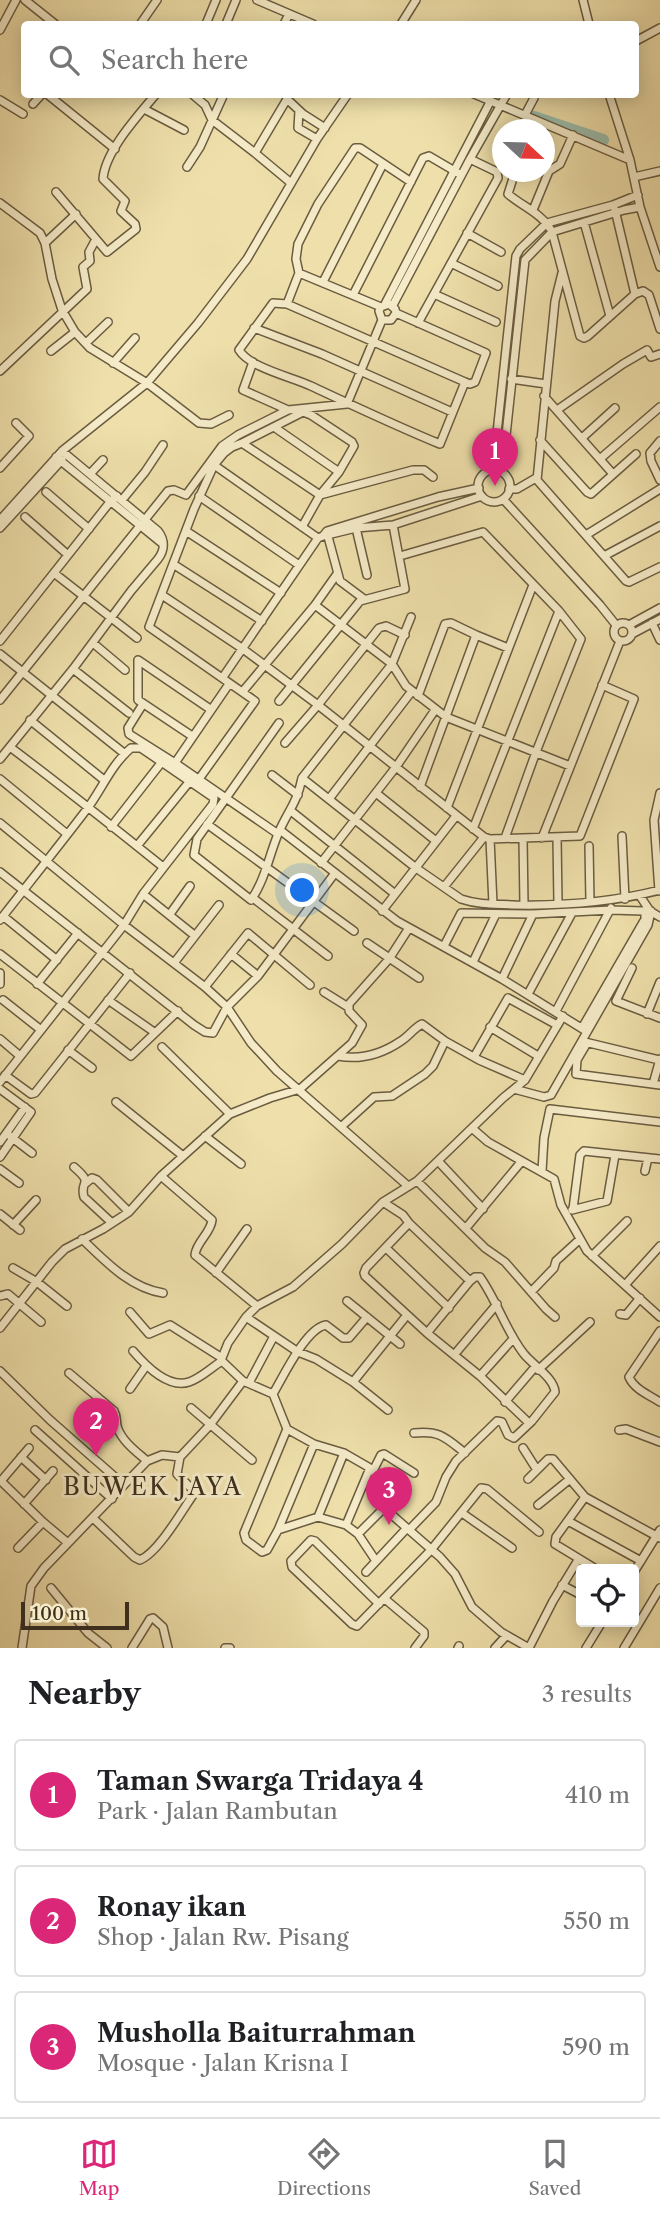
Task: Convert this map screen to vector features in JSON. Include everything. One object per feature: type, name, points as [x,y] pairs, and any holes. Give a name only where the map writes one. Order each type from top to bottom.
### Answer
[{"type":"street","points":[[0,30],[16,0]]},
{"type":"street","points":[[25,0],[51,21]]},
{"type":"street","points":[[142,21],[157,0]]},
{"type":"street","points":[[207,21],[216,0]]},
{"type":"street","points":[[227,21],[236,0]]},
{"type":"street","points":[[257,0],[306,21]]},
{"type":"street","points":[[403,21],[416,0]]},
{"type":"street","points":[[583,0],[588,21]]},
{"type":"street","points":[[286,21],[289,14]]},
{"type":"street","points":[[639,39],[660,28]]},
{"type":"street","points":[[33,104],[40,98]]},
{"type":"street","points":[[50,98],[115,149]]},
{"type":"street","points":[[57,192],[107,252],[135,229],[135,224],[121,211],[124,200],[103,179],[110,156],[153,98]]},
{"type":"street","points":[[197,98],[205,105],[212,120],[291,183]]},
{"type":"street","points":[[187,167],[200,147],[222,98]]},
{"type":"street","points":[[0,528],[2,518],[74,442],[147,383],[198,323],[247,259],[317,139],[345,98]]},
{"type":"street","points":[[482,98],[630,160]]},
{"type":"street","points":[[458,173],[470,159],[505,98]]},
{"type":"street","points":[[525,115],[534,98]]},
{"type":"street","points":[[610,98],[660,267]]},
{"type":"street","points":[[255,153],[286,99],[325,128]]},
{"type":"street","points":[[382,320],[391,320],[389,307],[458,173],[490,102]]},
{"type":"street","points":[[1,104],[23,114]]},
{"type":"street","points":[[144,109],[184,130]]},
{"type":"street","points":[[299,111],[298,128],[317,139]]},
{"type":"street","points":[[533,210],[549,171],[560,164],[573,135]]},
{"type":"street","points":[[287,304],[299,273],[296,259],[298,244],[318,204],[353,151],[360,148],[411,182]]},
{"type":"street","points":[[353,295],[426,156],[458,173]]},
{"type":"street","points":[[418,323],[498,176],[495,171],[470,159]]},
{"type":"street","points":[[323,282],[383,164]]},
{"type":"street","points":[[634,177],[660,171]]},
{"type":"street","points":[[512,182],[508,194],[533,210],[552,232],[570,303],[582,337],[588,336],[635,294],[645,291],[649,295],[660,329]]},
{"type":"street","points":[[223,677],[299,565],[324,535],[438,497],[481,492],[492,502],[503,499],[509,489],[509,482],[502,472],[524,262],[552,232],[584,222],[638,195]]},
{"type":"street","points":[[0,203],[40,233],[62,310],[75,332],[86,343],[103,358],[147,383],[200,423],[211,424],[229,415]]},
{"type":"street","points":[[493,470],[515,260],[520,250],[547,223],[614,208],[640,206]]},
{"type":"street","points":[[614,208],[635,294]]},
{"type":"street","points":[[45,243],[76,214]]},
{"type":"street","points":[[584,222],[610,316]]},
{"type":"street","points":[[467,233],[501,252]]},
{"type":"street","points":[[0,371],[87,288],[83,267],[90,261],[89,252],[96,239]]},
{"type":"street","points":[[450,263],[498,286]]},
{"type":"street","points":[[299,273],[389,307],[486,353],[475,382],[465,382],[287,304],[273,303],[239,350],[241,355],[440,444],[465,382]]},
{"type":"street","points":[[562,273],[555,301],[544,396],[538,482],[628,582],[660,567]]},
{"type":"street","points":[[434,294],[496,322]]},
{"type":"street","points":[[346,404],[382,320],[379,311],[389,307]]},
{"type":"street","points":[[86,343],[108,322]]},
{"type":"street","points":[[254,328],[453,412]]},
{"type":"street","points":[[51,351],[75,332]]},
{"type":"street","points":[[113,362],[135,338]]},
{"type":"street","points":[[557,410],[619,366],[647,350],[651,357],[660,354]]},
{"type":"street","points":[[253,362],[243,390],[288,411]]},
{"type":"street","points":[[511,379],[546,384]]},
{"type":"street","points":[[544,396],[613,474]]},
{"type":"street","points":[[0,700],[168,491],[174,490],[186,495],[222,446],[238,435],[288,411],[346,404]]},
{"type":"street","points":[[601,458],[660,407]]},
{"type":"street","points":[[582,438],[615,408]]},
{"type":"street","points":[[199,779],[255,701],[149,627],[214,465],[232,447],[299,413],[305,413],[352,442],[352,451],[320,495],[302,527]]},
{"type":"street","points":[[0,468],[29,436],[16,423]]},
{"type":"street","points":[[274,427],[339,472]]},
{"type":"street","points":[[540,440],[587,492],[593,494],[636,454]]},
{"type":"street","points":[[660,440],[652,449],[651,461],[660,480]]},
{"type":"street","points":[[242,443],[320,495],[412,470],[424,470],[433,477]]},
{"type":"street","points":[[0,641],[110,502],[119,498],[145,472],[163,445]]},
{"type":"street","points":[[0,759],[163,553],[163,544],[119,498],[90,474],[62,456]]},
{"type":"street","points":[[62,456],[110,502],[143,523]]},
{"type":"street","points":[[90,474],[103,460]]},
{"type":"street","points":[[214,465],[302,527],[324,535],[356,528],[393,525],[481,492]]},
{"type":"street","points":[[481,492],[482,476],[493,470],[502,472]]},
{"type":"street","points":[[509,489],[538,482]]},
{"type":"street","points":[[586,535],[660,489]]},
{"type":"street","points":[[46,492],[89,530]]},
{"type":"street","points":[[200,496],[299,565]]},
{"type":"street","points":[[503,499],[616,625]]},
{"type":"street","points":[[24,517],[68,555]]},
{"type":"street","points":[[279,701],[356,604],[364,599],[405,589],[393,525]]},
{"type":"street","points":[[604,556],[660,526]]},
{"type":"street","points":[[356,528],[367,575]]},
{"type":"street","points":[[186,531],[281,593]]},
{"type":"street","points":[[400,556],[480,532],[489,537],[580,637],[581,642],[536,752],[505,838]]},
{"type":"street","points":[[324,535],[340,581],[364,599]]},
{"type":"street","points":[[173,564],[262,621]]},
{"type":"street","points":[[54,573],[137,638]]},
{"type":"street","points":[[244,690],[315,605],[337,574]]},
{"type":"street","points":[[447,808],[533,585]]},
{"type":"street","points":[[162,595],[243,649],[318,705],[420,788],[487,838],[580,836],[634,699],[602,685]]},
{"type":"street","points":[[315,605],[392,664],[415,694],[446,717],[570,766]]},
{"type":"street","points":[[629,625],[660,608]]},
{"type":"street","points":[[473,829],[559,611]]},
{"type":"street","points":[[252,899],[268,867],[279,832],[292,811],[302,778],[392,664],[411,617]]},
{"type":"street","points":[[620,641],[625,641],[632,634],[660,619]]},
{"type":"street","points":[[616,625],[622,622],[629,625],[632,634]]},
{"type":"street","points":[[329,799],[415,694],[445,624],[451,623],[508,648]]},
{"type":"street","points":[[652,623],[660,640]]},
{"type":"street","points":[[285,743],[382,625],[405,635]]},
{"type":"street","points":[[616,625],[614,634],[620,641]]},
{"type":"street","points":[[420,788],[477,635]]},
{"type":"street","points":[[542,838],[620,641]]},
{"type":"street","points":[[93,643],[125,670]]},
{"type":"street","points":[[0,654],[125,754]]},
{"type":"street","points":[[192,736],[143,704],[137,696],[138,660],[210,709]]},
{"type":"street","points":[[73,669],[129,713]]},
{"type":"street","points":[[175,763],[229,684]]},
{"type":"street","points":[[143,704],[128,728],[128,733],[279,832],[382,911],[584,1029]]},
{"type":"street","points":[[321,863],[396,767],[435,710]]},
{"type":"street","points":[[30,720],[104,780]]},
{"type":"street","points":[[279,723],[197,839],[194,855],[328,956]]},
{"type":"street","points":[[10,747],[89,806],[111,827],[163,867]]},
{"type":"street","points":[[57,960],[1,918],[89,806],[104,780],[131,748],[138,747],[213,797],[214,802],[143,894],[103,953],[3,1078],[34,1094],[130,973]]},
{"type":"street","points":[[111,827],[162,763]]},
{"type":"street","points":[[272,775],[298,795]]},
{"type":"street","points":[[302,778],[444,887],[468,901],[493,904],[590,902],[625,899],[660,891],[655,811],[660,793]]},
{"type":"street","points":[[0,779],[67,834]]},
{"type":"street","points":[[137,846],[190,781]]},
{"type":"street","points":[[376,793],[436,841]]},
{"type":"street","points":[[292,811],[395,894]]},
{"type":"street","points":[[382,911],[456,816]]},
{"type":"street","points":[[0,823],[124,925],[205,987],[227,1007],[262,1056],[408,1186]]},
{"type":"street","points":[[207,824],[354,931]]},
{"type":"street","points":[[622,836],[625,899]]},
{"type":"street","points":[[444,887],[487,838]]},
{"type":"street","points":[[487,838],[493,904]]},
{"type":"street","points":[[556,838],[558,904]]},
{"type":"street","points":[[523,839],[524,905]]},
{"type":"street","points":[[589,846],[590,902]]},
{"type":"street","points":[[0,872],[205,1032],[213,1033],[227,1007],[258,976],[335,873]]},
{"type":"street","points":[[170,914],[190,886]]},
{"type":"street","points":[[143,894],[194,934]]},
{"type":"street","points":[[640,896],[651,911],[660,916]]},
{"type":"street","points":[[134,1351],[146,1366],[167,1379],[190,1382],[222,1359],[228,1343],[257,1306],[293,1286],[342,1244],[383,1202],[417,1181],[525,1080],[557,1025],[559,1014],[611,910],[612,900]]},
{"type":"street","points":[[174,963],[219,905]]},
{"type":"street","points":[[444,946],[461,913],[643,911],[645,919],[584,1029],[584,1041],[576,1060],[576,1074],[656,1085],[660,1059],[584,1041]]},
{"type":"street","points":[[584,1029],[648,925],[651,911]]},
{"type":"street","points":[[528,994],[572,912]]},
{"type":"street","points":[[472,962],[496,914]]},
{"type":"street","points":[[502,979],[533,914]]},
{"type":"street","points":[[348,1007],[389,959],[409,928]]},
{"type":"street","points":[[37,984],[78,933]]},
{"type":"street","points":[[205,987],[247,933],[310,985]]},
{"type":"street","points":[[367,943],[419,978]]},
{"type":"street","points":[[0,954],[132,1056],[178,1011]]},
{"type":"street","points":[[231,954],[258,976]]},
{"type":"street","points":[[632,968],[616,1001],[660,1018]]},
{"type":"street","points":[[0,973],[0,984]]},
{"type":"street","points":[[647,1014],[660,982]]},
{"type":"street","points":[[0,1328],[51,1262],[65,1249],[129,1212],[161,1176],[230,1114],[270,1098],[300,1090],[352,1043],[362,1023],[348,1007],[324,992]]},
{"type":"street","points":[[474,1057],[508,998],[557,1025]]},
{"type":"street","points":[[3,1000],[41,1030]]},
{"type":"street","points":[[108,1000],[154,1032]]},
{"type":"street","points":[[338,1056],[365,1057],[399,1043],[421,1024],[474,1057],[525,1080]]},
{"type":"street","points":[[489,1027],[538,1056]]},
{"type":"street","points":[[0,1039],[20,1056]]},
{"type":"street","points":[[342,1126],[374,1097],[392,1096],[425,1074],[433,1066],[445,1041]]},
{"type":"street","points":[[514,1089],[544,1097],[551,1095],[584,1041]]},
{"type":"street","points":[[162,1047],[230,1114]]},
{"type":"street","points":[[68,1050],[92,1068]]},
{"type":"street","points":[[0,1089],[31,1112],[10,1136],[0,1157]]},
{"type":"street","points":[[116,1102],[183,1156]]},
{"type":"street","points":[[542,1171],[549,1109],[660,1122]]},
{"type":"street","points":[[473,1129],[488,1142],[554,1179],[561,1205],[570,1211],[606,1201],[609,1197],[615,1155]]},
{"type":"street","points":[[0,1142],[10,1136]]},
{"type":"street","points":[[10,1136],[32,1153]]},
{"type":"street","points":[[205,1136],[241,1164]]},
{"type":"street","points":[[659,1313],[592,1256],[579,1240],[570,1211],[581,1152],[660,1159]]},
{"type":"street","points":[[645,1171],[648,1158]]},
{"type":"street","points":[[438,1161],[483,1209]]},
{"type":"street","points":[[466,1228],[521,1162]]},
{"type":"street","points":[[74,1167],[85,1176],[86,1183]]},
{"type":"street","points":[[0,1169],[19,1183]]},
{"type":"street","points":[[161,1176],[212,1220],[195,1253],[257,1306]]},
{"type":"street","points":[[112,1223],[84,1197],[82,1192],[92,1178],[129,1212]]},
{"type":"street","points":[[417,1181],[485,1248],[505,1262],[555,1317]]},
{"type":"street","points":[[0,1214],[17,1227],[36,1200]]},
{"type":"street","points":[[383,1202],[403,1214],[470,1282]]},
{"type":"street","points":[[592,1256],[627,1221]]},
{"type":"street","points":[[409,1223],[366,1268],[364,1274],[427,1334],[480,1376],[529,1423]]},
{"type":"street","points":[[216,1273],[247,1229]]},
{"type":"street","points":[[82,1239],[110,1266],[140,1287],[163,1293]]},
{"type":"street","points":[[531,1292],[554,1268],[555,1261],[579,1240]]},
{"type":"street","points":[[625,1285],[660,1246]]},
{"type":"street","points":[[386,1248],[449,1308]]},
{"type":"street","points":[[13,1268],[37,1282],[67,1306]]},
{"type":"street","points":[[366,1572],[436,1502],[456,1461],[497,1421],[502,1422],[512,1438],[555,1394],[555,1386],[513,1339],[497,1304],[480,1277],[475,1277],[470,1282],[427,1334]]},
{"type":"street","points":[[0,1296],[8,1294],[41,1322]]},
{"type":"street","points":[[620,1314],[626,1315],[640,1298]]},
{"type":"street","points":[[347,1301],[400,1344]]},
{"type":"street","points":[[454,1355],[497,1304]]},
{"type":"street","points":[[130,1312],[149,1334],[170,1325],[222,1359],[246,1382],[273,1394],[287,1429],[314,1444],[344,1452],[371,1469],[378,1477],[379,1498],[384,1508],[454,1574],[472,1607],[506,1636],[529,1648],[578,1560]]},
{"type":"street","points":[[353,1382],[407,1315]]},
{"type":"street","points":[[246,1317],[298,1352],[316,1359],[353,1382],[388,1410]]},
{"type":"street","points":[[273,1394],[298,1352],[322,1325],[343,1338],[349,1338],[367,1317]]},
{"type":"street","points":[[505,1402],[537,1368],[590,1322]]},
{"type":"street","points":[[660,1331],[629,1377],[640,1390],[660,1402]]},
{"type":"street","points":[[93,1518],[134,1557],[140,1560],[145,1558],[167,1535],[195,1492],[177,1474],[180,1457],[246,1382],[274,1336]]},
{"type":"street","points":[[480,1376],[513,1339]]},
{"type":"street","points":[[130,1389],[146,1366]]},
{"type":"street","points":[[69,1373],[114,1411],[119,1431],[130,1446],[147,1461]]},
{"type":"street","points":[[1,1375],[124,1485]]},
{"type":"street","points":[[191,1408],[252,1460]]},
{"type":"street","points":[[287,1429],[244,1533],[246,1540],[262,1552],[269,1548],[278,1530],[314,1444]]},
{"type":"street","points":[[619,1430],[626,1429],[660,1442]]},
{"type":"street","points":[[35,1430],[112,1499]]},
{"type":"street","points":[[414,1433],[436,1433],[465,1452]]},
{"type":"street","points":[[29,1448],[1,1481],[68,1543]]},
{"type":"street","points":[[523,1448],[537,1470]]},
{"type":"street","points":[[318,1517],[344,1452]]},
{"type":"street","points":[[346,1525],[371,1469],[381,1455],[384,1454],[414,1473]]},
{"type":"street","points":[[22,1648],[31,1586],[44,1568],[147,1461],[162,1455],[180,1457]]},
{"type":"street","points":[[21,1457],[46,1480]]},
{"type":"street","points":[[528,1479],[548,1459],[553,1459],[585,1497],[659,1535],[639,1564]]},
{"type":"street","points":[[24,1504],[54,1471]]},
{"type":"street","points":[[538,1506],[570,1479]]},
{"type":"street","points":[[419,1647],[424,1632],[382,1602],[315,1541],[311,1540],[291,1561],[292,1567],[354,1626],[359,1625],[382,1602],[431,1550],[481,1488],[485,1488],[539,1532]]},
{"type":"street","points":[[585,1497],[556,1537],[555,1544],[586,1564]]},
{"type":"street","points":[[358,1534],[384,1508]]},
{"type":"street","points":[[462,1513],[512,1548]]},
{"type":"street","points":[[278,1530],[318,1517],[346,1525],[358,1534],[376,1561]]},
{"type":"street","points":[[568,1521],[641,1561]]},
{"type":"street","points":[[18,1548],[43,1522]]},
{"type":"street","points":[[562,1585],[576,1592]]},
{"type":"street","points":[[51,1588],[89,1633],[107,1648]]},
{"type":"street","points":[[624,1648],[660,1588]]},
{"type":"street","points":[[132,1648],[153,1618],[163,1627],[169,1648]]},
{"type":"street","points":[[586,1648],[599,1627]]},
{"type":"street","points":[[495,1648],[506,1636]]},
{"type":"street","points":[[225,1648],[230,1648]]},
{"type":"waterway","points":[[534,117],[603,140]]},
{"type":"place","name":"Taman Swarga Tridaya 4","points":[[495,486]]},
{"type":"place","name":"Ronay ikan","points":[[96,1456]]},
{"type":"place","name":"Musholla Baiturrahman","points":[[389,1525]]},
{"type":"district","name":"BUWEK JAYA","points":[[153,1487]]}]
